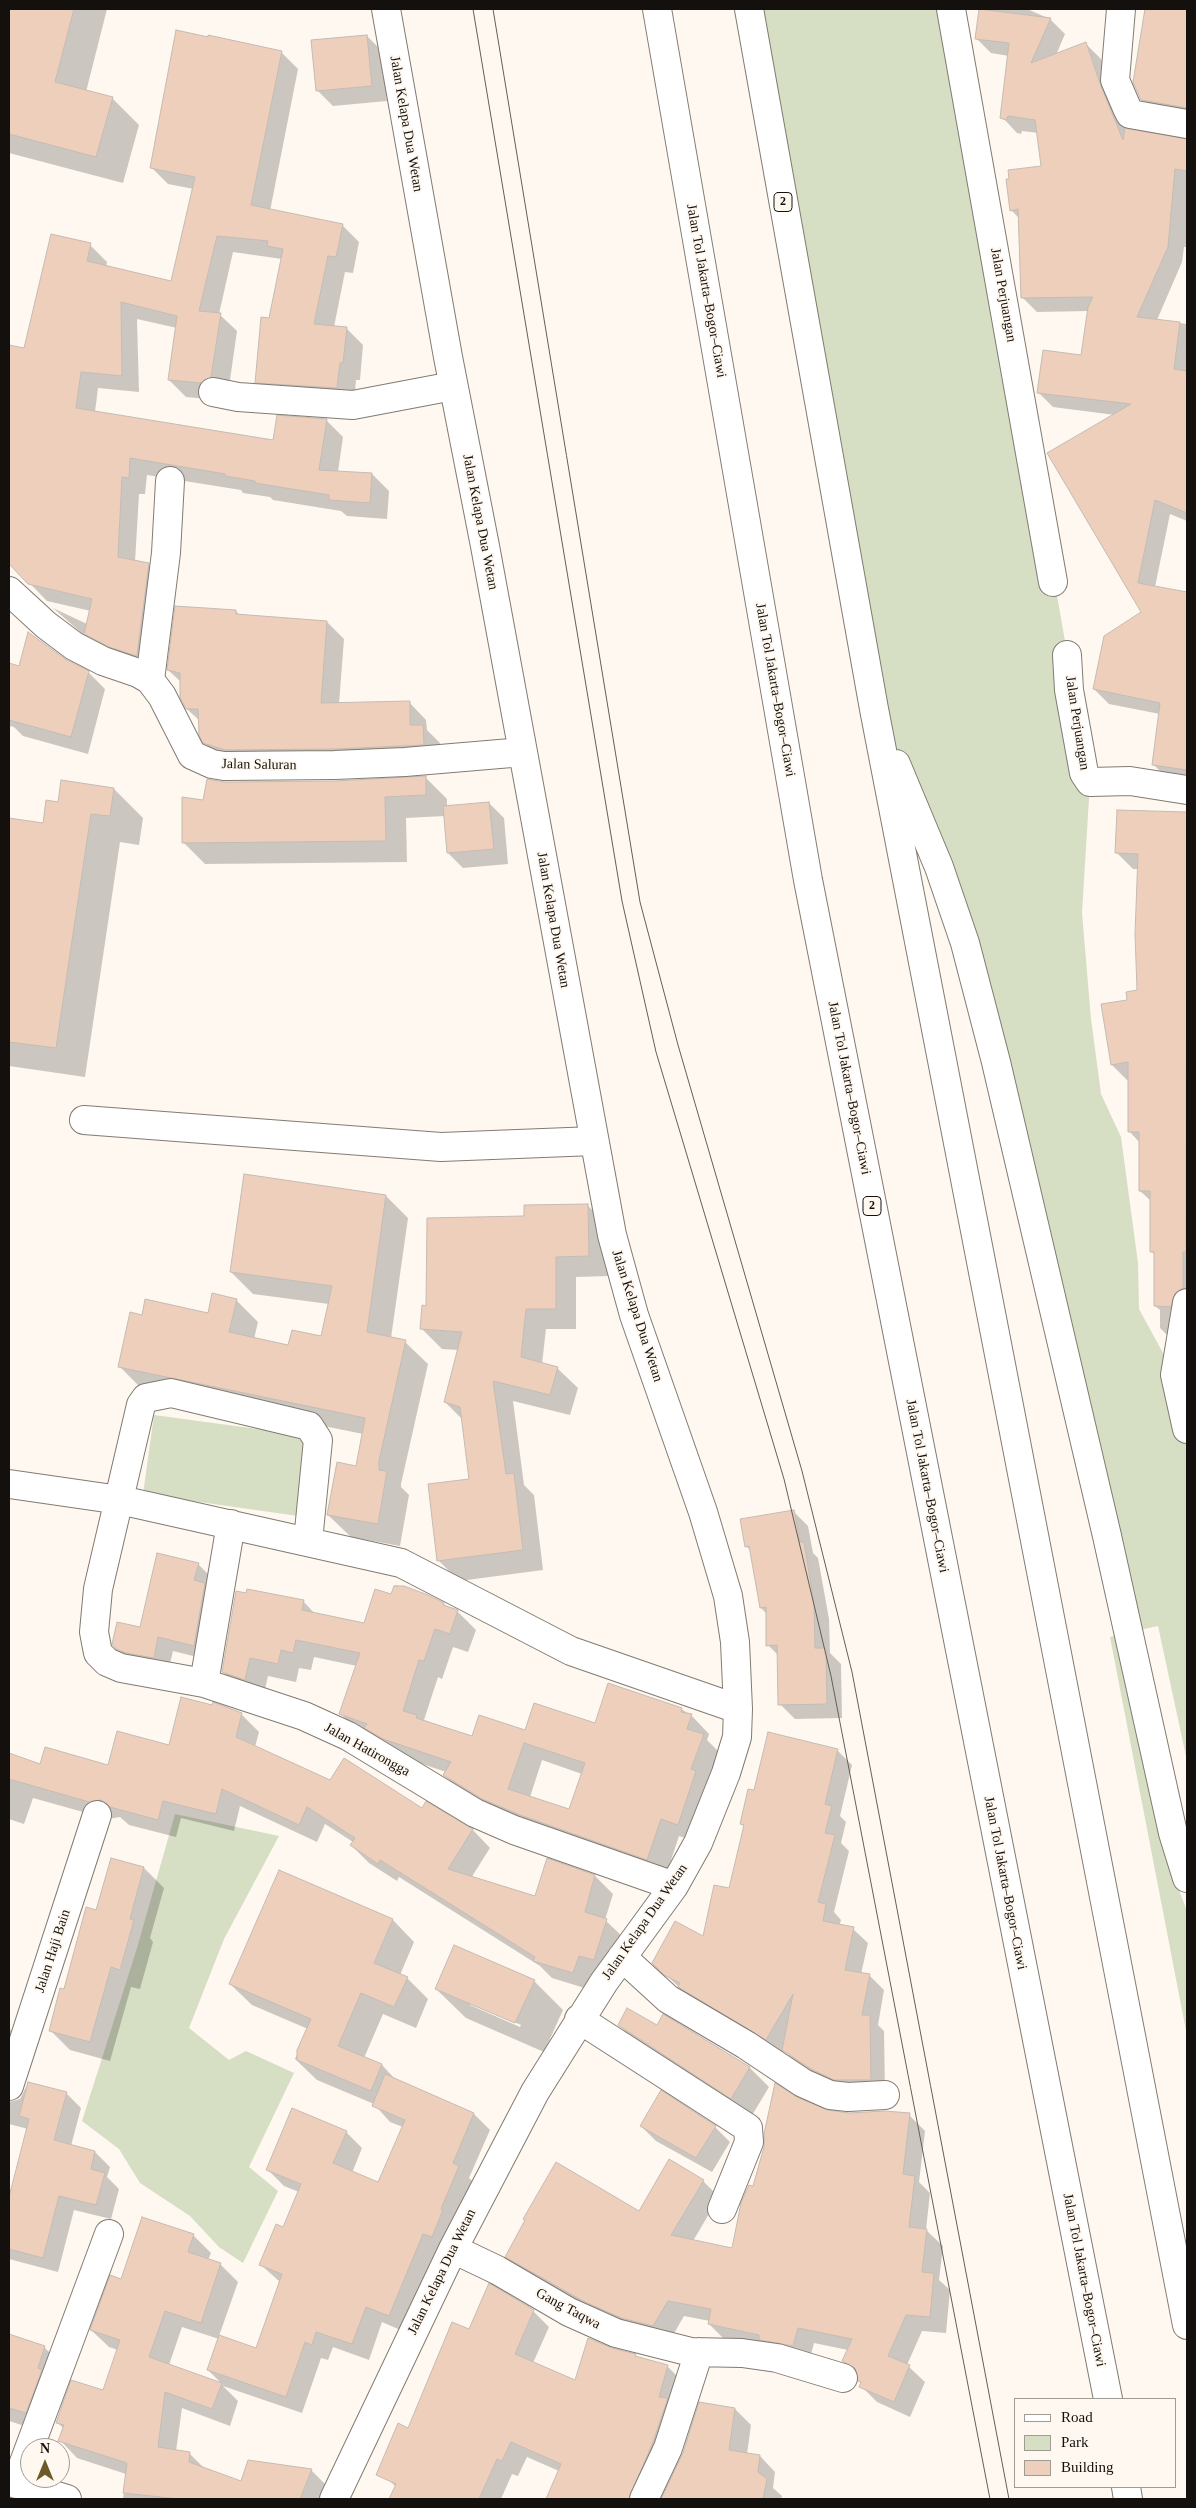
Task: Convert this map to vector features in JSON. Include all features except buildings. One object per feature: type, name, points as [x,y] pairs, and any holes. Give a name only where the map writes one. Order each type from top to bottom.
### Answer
[{"type":"main road","name":"Jalan Kelapa Dua Wetan","points":[[334,2499],[453,2250],[534,2092],[579,2019],[674,1886],[698,1843],[716,1802],[737,1737],[738,1709],[735,1642],[728,1596],[703,1512],[634,1315],[612,1235],[453,386],[386,9]]},
{"type":"main road","name":"Jalan Tol Jakarta–Bogor–Ciawi","points":[[657,9],[808,880],[1108,2398]]},
{"type":"main road","name":"2","points":[[749,9],[874,709],[1187,2325]]},
{"type":"main road","name":"Jalan Perjuangan","points":[[951,9],[1053,582]]},
{"type":"main road","points":[[1121,9],[1115,80],[1126,108],[1130,114],[1187,124]]},
{"type":"main road","points":[[213,392],[238,397],[353,405],[453,386]]},
{"type":"main road","points":[[150,680],[166,553],[170,481]]},
{"type":"main road","name":"Jalan Saluran","points":[[9,591],[46,625],[74,646],[150,680],[162,696],[192,755],[201,760],[224,766],[405,762],[523,752]]},
{"type":"main road","name":"Jalan Perjuangan","points":[[1067,654],[1069,690],[1084,773],[1090,782],[1130,782],[1187,790]]},
{"type":"main road","points":[[874,709],[939,867],[965,943],[992,1043],[1107,1536],[1172,1833],[1187,1878]]},
{"type":"main road","points":[[84,1120],[441,1147],[594,1141]]},
{"type":"main road","points":[[1187,1304],[1175,1375],[1187,1429]]},
{"type":"main road","name":"Jalan Hatirongga","points":[[308,1541],[318,1440],[315,1432],[309,1426],[296,1421],[171,1393],[146,1398],[142,1405],[98,1588],[94,1632],[98,1653],[106,1662],[121,1668],[204,1683],[304,1716],[348,1736],[475,1813],[506,1827],[674,1886]]},
{"type":"main road","points":[[9,1484],[120,1500],[401,1563],[571,1651],[738,1709]]},
{"type":"main road","points":[[204,1683],[232,1524]]},
{"type":"main road","name":"Jalan Haji Bain","points":[[9,2086],[97,1815]]},
{"type":"main road","points":[[622,1957],[668,1999],[746,2045],[803,2083],[830,2095],[848,2097],[885,2095]]},
{"type":"main road","points":[[579,2019],[748,2128],[749,2142],[722,2208]]},
{"type":"main road","points":[[67,2499],[13,2482],[108,2234]]},
{"type":"main road","name":"Gang Taqwa","points":[[453,2250],[497,2270],[593,2324],[616,2333],[695,2352],[742,2353],[777,2358],[843,2378]]},
{"type":"main road","points":[[644,2499],[668,2448],[695,2352]]},
{"type":"green space","points":[[749,9],[953,9],[1090,782],[1082,913],[1091,1019],[1101,1094],[1121,1137],[1138,1263],[1139,1309],[1175,1375],[1187,1429],[1187,1761],[1158,1626],[1126,1633],[965,943],[874,709]]},
{"type":"green space","points":[[154,1415],[309,1436],[298,1516],[143,1494]]},
{"type":"green space","points":[[1120,1634],[1165,1854],[1187,1911],[1187,2036],[1110,1637]]},
{"type":"green space","points":[[175,1814],[279,1836],[224,1939],[189,2028],[229,2060],[246,2051],[294,2073],[249,2167],[278,2191],[243,2263],[219,2247],[190,2216],[140,2183],[119,2149],[82,2121],[137,1948]]},
{"type":"tram line","points":[[473,9],[622,901],[656,1052],[784,1479],[831,1676],[990,2499]]},
{"type":"tram line","points":[[493,9],[640,902],[678,1045],[802,1471],[852,1672],[1009,2499]]}]
